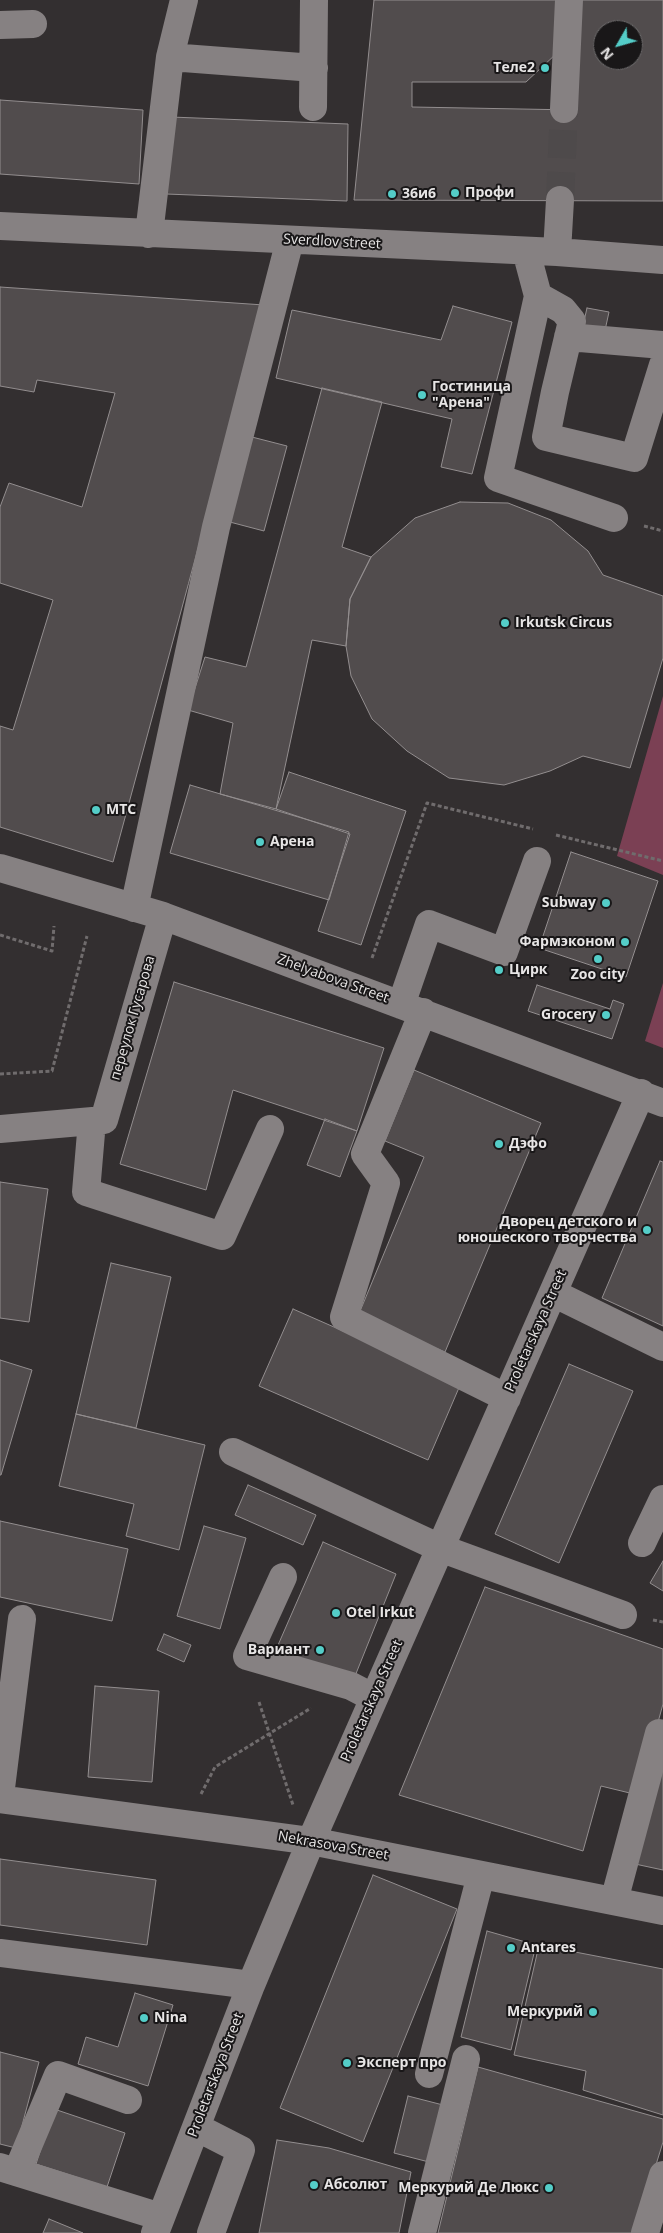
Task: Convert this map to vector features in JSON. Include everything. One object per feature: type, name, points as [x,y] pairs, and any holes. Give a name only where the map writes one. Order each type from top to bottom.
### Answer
[{"type":"street","points":[[149,234],[170,57],[184,0]]},
{"type":"street","points":[[313,107],[314,0]]},
{"type":"street","points":[[564,109],[569,0]]},
{"type":"street","points":[[0,25],[33,24]]},
{"type":"street","points":[[170,57],[314,68]]},
{"type":"street","points":[[557,252],[560,200]]},
{"type":"street","name":"Sverdlov street","points":[[0,226],[557,252],[663,260]]},
{"type":"street","points":[[134,908],[216,527],[290,240]]},
{"type":"street","points":[[526,251],[538,296],[498,478],[614,518]]},
{"type":"street","points":[[538,296],[563,310],[572,321],[546,437],[634,458],[663,365]]},
{"type":"street","points":[[568,337],[663,345]]},
{"type":"street","points":[[507,1398],[344,1316],[386,1183],[364,1154],[412,1008],[429,924],[504,952],[537,861]]},
{"type":"street","name":"Zhelyabova Street","points":[[0,868],[162,916],[652,1098]]},
{"type":"street","name":"переулок Гусарова","points":[[162,916],[98,1120],[86,1192],[222,1236],[270,1129]]},
{"type":"street","name":"Proletarskaya Street","points":[[158,2225],[251,1985],[311,1840],[362,1692],[440,1548],[553,1293],[652,1098]]},
{"type":"street","points":[[0,1129],[98,1120]]},
{"type":"street","points":[[553,1293],[663,1346]]},
{"type":"street","points":[[233,1452],[440,1548],[623,1614]]},
{"type":"street","points":[[642,1543],[663,1499]]},
{"type":"street","points":[[283,1577],[247,1656],[362,1692]]},
{"type":"street","points":[[0,1798],[22,1619]]},
{"type":"street","points":[[614,1901],[659,1733],[663,1734]]},
{"type":"street","name":"Nekrasova Street","points":[[0,1798],[311,1840],[663,1911]]},
{"type":"street","points":[[429,2074],[481,1875]]},
{"type":"street","points":[[0,1953],[251,1985]]},
{"type":"street","points":[[422,2233],[466,2059]]},
{"type":"street","points":[[128,2100],[58,2075],[8,2169],[158,2225]]},
{"type":"street","points":[[196,2127],[241,2150],[211,2233]]},
{"type":"street","points":[[645,2233],[663,2176]]},
{"type":"path","points":[[372,958],[427,803],[540,831]]},
{"type":"path","points":[[550,833],[663,861]]},
{"type":"path","points":[[0,935],[52,951],[54,926]]},
{"type":"path","points":[[0,1074],[52,1070],[87,936]]},
{"type":"path","points":[[200,1796],[215,1767],[269,1733],[362,1692]]},
{"type":"path","points":[[259,1702],[293,1806]]},
{"type":"shaded area","points":[[663,696],[663,875],[617,856]]},
{"type":"shaded area","points":[[663,983],[663,1048],[645,1041]]},
{"type":"building","points":[[374,0],[559,0],[557,53],[526,82],[412,82],[412,107],[575,110],[579,0],[663,0],[663,201],[354,200]]},
{"type":"building","points":[[0,100],[143,110],[139,184],[0,174]]},
{"type":"building","points":[[171,117],[348,124],[347,201],[166,194]]},
{"type":"building","points":[[0,287],[264,305],[113,862],[0,827],[0,726],[13,730],[53,600],[0,583],[0,507],[9,483],[82,507],[115,393],[37,380],[34,392],[0,386]]},
{"type":"building","name":"Гостиница \"Арена\"","points":[[453,306],[512,322],[472,474],[441,467],[452,419],[276,378],[292,310],[441,340]]},
{"type":"building","points":[[587,308],[609,312],[604,335],[582,330]]},
{"type":"building","points":[[322,388],[382,402],[342,547],[371,557],[350,599],[346,646],[312,640],[276,809],[220,794],[233,723],[188,710],[205,657],[246,667]]},
{"type":"building","points":[[248,436],[287,446],[264,531],[226,521]]},
{"type":"building","name":"Irkutsk Circus","points":[[460,502],[508,503],[551,520],[588,551],[603,575],[663,596],[663,658],[630,768],[583,756],[550,771],[504,785],[449,778],[407,751],[372,719],[351,676],[346,646],[350,599],[371,557],[415,518]]},
{"type":"building","points":[[289,772],[406,811],[361,945],[318,931],[350,834],[276,809]]},
{"type":"building","name":"Арена","points":[[190,785],[349,832],[329,900],[170,853]]},
{"type":"building","points":[[571,852],[658,881],[626,977],[539,948]]},
{"type":"building","points":[[174,982],[384,1048],[357,1131],[233,1090],[206,1190],[120,1164]]},
{"type":"building","points":[[537,985],[610,1009],[613,1000],[624,1004],[612,1039],[528,1011]]},
{"type":"building","points":[[414,1070],[541,1123],[445,1352],[358,1316],[424,1157],[385,1141]]},
{"type":"building","points":[[325,1119],[357,1131],[340,1177],[307,1165]]},
{"type":"building","name":"Дворец детского и юношеского творчества","points":[[660,1161],[663,1162],[663,1326],[602,1298]]},
{"type":"building","points":[[0,1182],[48,1189],[29,1322],[0,1318]]},
{"type":"building","points":[[111,1263],[171,1277],[136,1428],[76,1414]]},
{"type":"building","points":[[293,1309],[461,1383],[428,1460],[259,1386]]},
{"type":"building","points":[[0,1360],[32,1370],[1,1475],[0,1475]]},
{"type":"building","points":[[569,1364],[633,1391],[559,1563],[495,1534]]},
{"type":"building","points":[[76,1414],[205,1445],[179,1550],[126,1536],[134,1504],[59,1486]]},
{"type":"building","points":[[248,1485],[316,1515],[303,1545],[235,1515]]},
{"type":"building","points":[[0,1521],[128,1549],[112,1621],[0,1597]]},
{"type":"building","points":[[204,1526],[246,1538],[220,1629],[177,1616]]},
{"type":"building","name":"Otel Irkut","points":[[323,1542],[396,1574],[351,1686],[275,1652]]},
{"type":"building","points":[[663,1561],[663,1591],[650,1583]]},
{"type":"building","points":[[485,1587],[663,1649],[663,1704],[638,1795],[601,1786],[583,1851],[399,1795]]},
{"type":"building","points":[[164,1634],[191,1645],[184,1662],[157,1650]]},
{"type":"building","points":[[95,1686],[159,1691],[152,1782],[88,1777]]},
{"type":"building","points":[[663,1738],[663,1870],[635,1864]]},
{"type":"building","points":[[0,1859],[156,1880],[147,1945],[0,1925]]},
{"type":"building","points":[[373,1875],[457,1909],[363,2142],[280,2108]]},
{"type":"building","points":[[487,1931],[536,1945],[511,2050],[461,2037]]},
{"type":"building","name":"Меркурий","points":[[539,1945],[663,1969],[663,2115],[583,2090],[586,2071],[514,2055]]},
{"type":"building","points":[[135,1993],[173,2005],[148,2086],[78,2064],[86,2037],[118,2047]]},
{"type":"building","points":[[0,2052],[39,2062],[16,2148],[0,2144]]},
{"type":"building","name":"Меркурий Де Люкс","points":[[478,2067],[663,2119],[663,2142],[635,2233],[438,2233]]},
{"type":"building","points":[[408,2096],[443,2105],[429,2162],[394,2153]]},
{"type":"building","points":[[54,2109],[125,2133],[107,2187],[36,2164]]},
{"type":"building","points":[[277,2140],[329,2148],[411,2172],[399,2233],[259,2233]]},
{"type":"building","points":[[49,2219],[83,2233],[43,2233]]},
{"type":"tunnel","points":[[560,200],[564,109]]},
{"type":"place","name":"Теле2","points":[[545,68]]},
{"type":"place","name":"Профи","points":[[455,193]]},
{"type":"place","name":"36и6","points":[[392,194]]},
{"type":"place","name":"Гостиница \"Арена\"","points":[[422,395]]},
{"type":"place","name":"Irkutsk Circus","points":[[505,623]]},
{"type":"place","name":"МТС","points":[[96,810]]},
{"type":"place","name":"Арена","points":[[260,842]]},
{"type":"place","name":"Subway","points":[[606,903]]},
{"type":"place","name":"Фармэконом","points":[[625,942]]},
{"type":"place","name":"Zoo city","points":[[598,959]]},
{"type":"place","name":"Цирк","points":[[499,970]]},
{"type":"place","name":"Grocery","points":[[606,1015]]},
{"type":"place","name":"Дэфо","points":[[499,1144]]},
{"type":"place","name":"Дворец детского и юношеского творчества","points":[[647,1230]]},
{"type":"place","name":"Otel Irkut","points":[[336,1613]]},
{"type":"place","name":"Вариант","points":[[320,1650]]},
{"type":"place","name":"Antares","points":[[511,1948]]},
{"type":"place","name":"Меркурий","points":[[593,2012]]},
{"type":"place","name":"Nina","points":[[144,2018]]},
{"type":"place","name":"Эксперт про","points":[[347,2063]]},
{"type":"place","name":"Абсолют","points":[[314,2185]]},
{"type":"place","name":"Меркурий Де Люкс","points":[[549,2188]]}]
